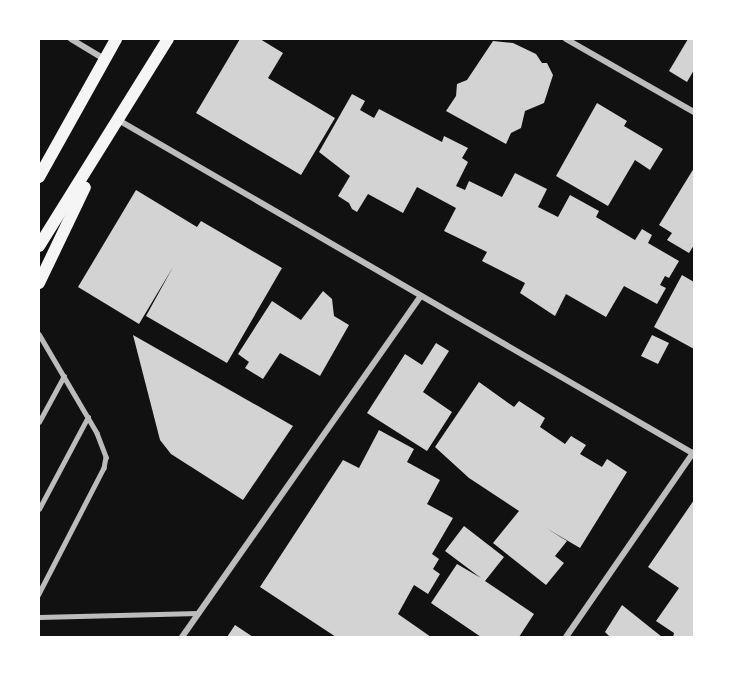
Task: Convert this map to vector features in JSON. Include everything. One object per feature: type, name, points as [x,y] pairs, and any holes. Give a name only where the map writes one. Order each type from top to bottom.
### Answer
[{"type":"main road","points":[[39,177],[116,39]]},
{"type":"main road","points":[[39,246],[120,121],[168,39]]},
{"type":"main road","points":[[39,162],[65,128]]},
{"type":"main road","points":[[39,284],[103,148]]},
{"type":"street","points":[[70,39],[104,58]]},
{"type":"street","points":[[566,39],[694,112]]},
{"type":"street","points":[[120,121],[694,454],[566,637]]},
{"type":"street","points":[[182,637],[421,296]]},
{"type":"lane","points":[[39,334],[103,445],[104,468],[39,594]]},
{"type":"lane","points":[[39,422],[64,376]]},
{"type":"lane","points":[[39,509],[88,417]]},
{"type":"lane","points":[[39,617],[198,612]]},
{"type":"building","points":[[240,39],[260,39],[283,53],[268,78],[335,118],[301,175],[196,113]]},
{"type":"building","points":[[688,39],[694,39],[694,70],[687,82],[669,71]]},
{"type":"building","points":[[493,41],[513,43],[536,54],[542,63],[547,63],[553,75],[544,103],[525,111],[521,128],[511,133],[506,144],[446,111],[456,96],[457,84],[467,80]]},
{"type":"building","points":[[352,94],[365,101],[360,110],[374,118],[379,109],[442,142],[444,136],[468,148],[462,158],[468,162],[456,186],[465,190],[469,181],[502,197],[515,173],[547,189],[538,207],[558,217],[570,195],[599,211],[596,217],[635,240],[642,229],[652,235],[648,243],[679,261],[669,278],[665,276],[660,285],[666,288],[657,304],[624,286],[606,317],[566,294],[555,316],[520,293],[525,283],[482,261],[487,252],[444,231],[456,208],[417,187],[403,213],[368,194],[357,212],[352,209],[349,203],[338,196],[350,176],[319,152]]},
{"type":"building","points":[[597,103],[627,121],[624,126],[663,149],[650,170],[635,160],[608,206],[556,176]]},
{"type":"building","points":[[694,168],[694,245],[689,253],[667,240],[672,233],[659,225]]},
{"type":"building","points":[[136,190],[197,227],[201,221],[282,268],[227,363],[146,316],[173,267],[139,324],[78,287]]},
{"type":"building","points":[[682,275],[694,282],[694,349],[654,327]]},
{"type":"building","points":[[323,291],[332,299],[334,316],[349,325],[320,376],[280,353],[263,379],[245,368],[249,362],[238,354],[272,301],[301,320]]},
{"type":"building","points":[[133,335],[293,426],[243,500],[171,454],[160,440]]},
{"type":"building","points":[[652,335],[669,343],[658,364],[641,356]]},
{"type":"building","points":[[436,343],[449,351],[423,392],[452,412],[427,451],[367,413],[405,354],[422,365]]},
{"type":"building","points":[[479,382],[514,407],[519,401],[545,418],[540,427],[565,444],[571,436],[586,445],[580,454],[602,467],[607,459],[627,472],[580,548],[546,528],[567,541],[555,556],[564,563],[546,585],[493,543],[519,511],[469,478],[435,447]]},
{"type":"building","points":[[379,430],[414,449],[407,462],[440,480],[427,504],[453,518],[432,554],[439,559],[433,569],[440,574],[428,594],[414,585],[398,614],[431,637],[336,637],[260,587],[343,460],[359,468]]},
{"type":"building","points":[[694,500],[694,637],[673,637],[674,633],[656,621],[679,588],[648,567]]},
{"type":"building","points":[[464,526],[504,557],[485,581],[534,614],[519,637],[481,637],[431,603],[457,564],[481,578],[445,551]]},
{"type":"building","points":[[622,605],[662,637],[610,637],[605,632]]},
{"type":"building","points":[[235,625],[253,637],[227,637]]}]
